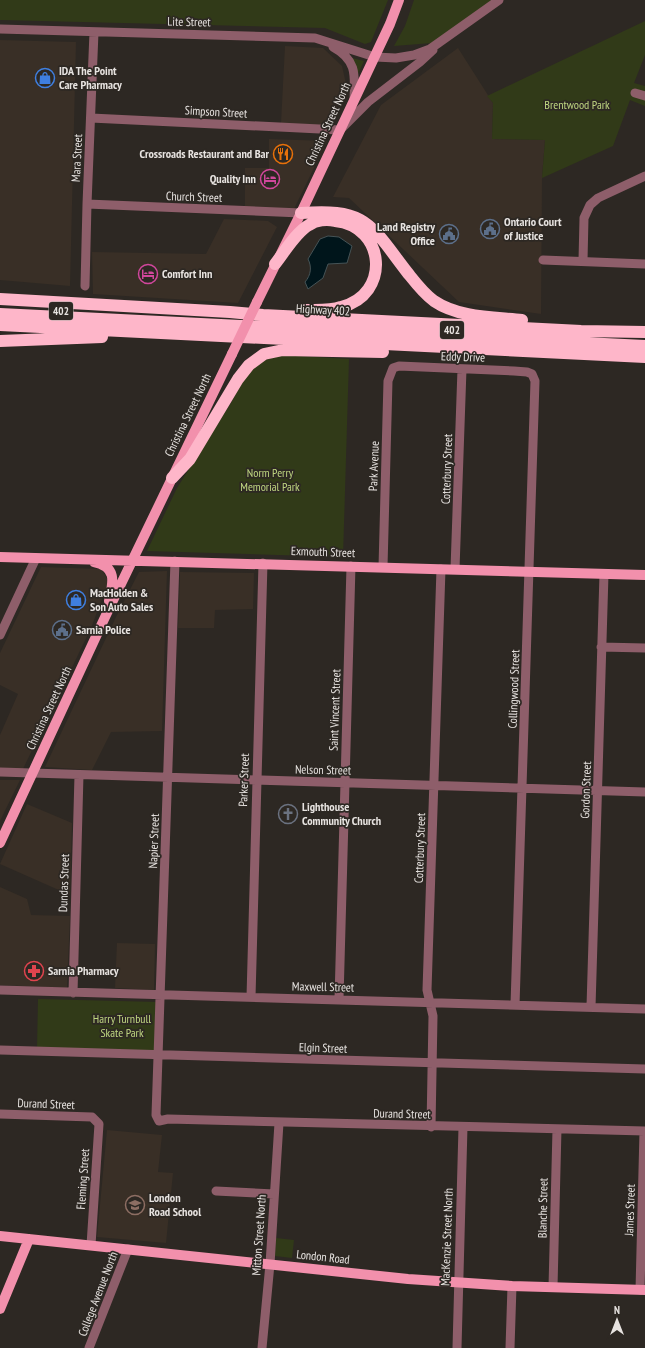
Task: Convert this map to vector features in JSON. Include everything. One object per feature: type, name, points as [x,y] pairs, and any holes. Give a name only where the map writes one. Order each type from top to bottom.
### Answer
[{"type":"highway","points":[[301,213],[329,211],[351,215],[360,219],[377,233],[426,294],[435,301],[458,311],[495,317],[621,331]]},
{"type":"highway","points":[[230,312],[332,309],[342,307],[360,299],[367,292],[374,279],[376,263],[373,249],[364,233],[350,224],[330,220],[316,222],[304,228],[275,264]]},
{"type":"highway","points":[[0,300],[581,331],[645,332]]},
{"type":"highway","name":"Highway 402","points":[[0,308],[645,340]]},
{"type":"highway","points":[[0,314],[645,346]]},
{"type":"highway","name":"402","points":[[0,325],[645,357]]},
{"type":"highway","points":[[0,341],[89,337],[221,340],[283,339]]},
{"type":"highway","points":[[172,478],[190,459],[245,370],[254,360],[270,352],[283,350],[414,352],[581,359],[645,357]]},
{"type":"main road","name":"Christina Street North","points":[[0,842],[106,615],[301,213],[399,0]]},
{"type":"main road","name":"Exmouth Street","points":[[0,557],[263,563],[645,575]]},
{"type":"main road","points":[[81,559],[100,564],[111,572],[112,580],[106,615]]},
{"type":"main road","name":"London Road","points":[[0,1236],[408,1280],[512,1286],[642,1290]]},
{"type":"main road","points":[[0,1309],[29,1238]]},
{"type":"street","points":[[340,130],[374,96],[420,62],[441,42],[499,0]]},
{"type":"street","name":"Lite Street","points":[[0,30],[306,37],[331,41],[374,57],[385,58],[408,57],[424,52],[441,42]]},
{"type":"street","name":"Mara Street","points":[[85,286],[94,32]]},
{"type":"street","points":[[306,37],[324,42],[347,56],[355,75],[354,100]]},
{"type":"street","points":[[635,93],[645,96]]},
{"type":"street","name":"Simpson Street","points":[[91,118],[340,130]]},
{"type":"street","points":[[583,261],[584,218],[590,205],[598,198],[645,176]]},
{"type":"street","name":"Church Street","points":[[87,204],[301,213]]},
{"type":"street","points":[[543,260],[645,264]]},
{"type":"street","name":"Eddy Drive","points":[[393,368],[399,366],[527,372],[532,374]]},
{"type":"street","name":"Park Avenue","points":[[383,567],[388,382],[393,368]]},
{"type":"street","name":"Cotterbury Street","points":[[455,570],[462,369]]},
{"type":"street","name":"Collingwood Street","points":[[515,1005],[535,381],[532,374]]},
{"type":"street","points":[[0,635],[36,558]]},
{"type":"street","name":"Napier Street","points":[[159,1121],[156,1115],[175,561]]},
{"type":"street","name":"Parker Street","points":[[250,997],[263,563]]},
{"type":"street","name":"Saint Vincent Street","points":[[339,999],[351,566]]},
{"type":"street","name":"Cotterbury Street","points":[[431,1127],[433,1016],[427,990],[440,569]]},
{"type":"street","name":"Gordon Street","points":[[591,1007],[604,574]]},
{"type":"street","points":[[601,647],[645,648]]},
{"type":"street","name":"Nelson Street","points":[[0,772],[645,792]]},
{"type":"street","name":"Dundas Street","points":[[73,993],[79,775]]},
{"type":"street","name":"Maxwell Street","points":[[0,990],[645,1009]]},
{"type":"street","name":"Elgin Street","points":[[0,1050],[433,1064],[645,1069]]},
{"type":"street","name":"Durand Street","points":[[0,1114],[92,1117]]},
{"type":"street","name":"Fleming Street","points":[[91,1245],[99,1124],[92,1117]]},
{"type":"street","name":"Durand Street","points":[[159,1121],[168,1119],[431,1127],[645,1131]]},
{"type":"street","name":"Mitton Street North","points":[[262,1348],[270,1264],[279,1123]]},
{"type":"street","name":"MacKenzie Street North","points":[[456,1348],[463,1127]]},
{"type":"street","name":"Blanche Street","points":[[553,1287],[557,1129]]},
{"type":"street","name":"James Street","points":[[642,1290],[645,1131]]},
{"type":"street","points":[[216,1191],[274,1194]]},
{"type":"street","name":"College Avenue North","points":[[89,1348],[128,1249]]},
{"type":"street","points":[[510,1348],[512,1286]]},
{"type":"shaded area","points":[[0,40],[76,42],[70,286],[0,280]]},
{"type":"shaded area","points":[[285,46],[323,48],[342,66],[346,84],[329,127],[281,123]]},
{"type":"shaded area","points":[[458,48],[493,103],[492,139],[545,140],[542,178],[541,314],[459,302],[349,198],[333,197],[381,105]]},
{"type":"shaded area","points":[[269,139],[327,141],[294,209],[245,207],[245,168],[269,168]]},
{"type":"shaded area","points":[[224,219],[268,221],[277,227],[238,303],[93,294],[92,252],[206,254]]},
{"type":"shaded area","points":[[41,567],[101,569],[109,581],[91,628],[22,771],[0,769],[0,735],[18,694],[0,685],[0,653]]},
{"type":"shaded area","points":[[167,571],[162,731],[111,732],[92,770],[45,767],[139,572]]},
{"type":"shaded area","points":[[180,572],[254,573],[253,609],[215,610],[214,628],[178,628]]},
{"type":"shaded area","points":[[0,780],[20,780],[0,821]]},
{"type":"shaded area","points":[[27,804],[72,823],[70,895],[0,864]]},
{"type":"shaded area","points":[[0,887],[27,899],[31,915],[70,916],[67,988],[0,985]]},
{"type":"shaded area","points":[[117,943],[155,944],[154,990],[115,988]]},
{"type":"shaded area","name":"London Road School","points":[[107,1130],[162,1135],[158,1172],[173,1173],[166,1243],[97,1237]]},
{"type":"green space","points":[[0,0],[388,0],[371,42],[365,44],[325,28],[0,20]]},
{"type":"green space","points":[[414,0],[493,0],[432,43],[394,46],[405,26]]},
{"type":"green space","name":"Brentwood Park","points":[[645,21],[645,55],[634,83],[645,86],[645,106],[630,100],[613,146],[542,178],[545,140],[492,139],[493,103],[487,96]]},
{"type":"green space","points":[[352,58],[364,61],[358,74]]},
{"type":"green space","name":"Norm Perry Memorial Park","points":[[282,355],[349,359],[343,557],[147,551],[177,488],[231,403],[240,385],[253,368],[265,360]]},
{"type":"green space","name":"Harry Turnbull Skate Park","points":[[38,999],[158,1002],[156,1053],[37,1049]]},
{"type":"green space","points":[[276,1238],[294,1240],[292,1258],[275,1256]]},
{"type":"water","points":[[328,236],[339,237],[352,246],[347,263],[328,264],[323,278],[308,289],[305,282],[309,277],[310,271],[308,259],[320,239]]},
{"type":"place","name":"IDA The Point Care Pharmacy","points":[[45,78]]},
{"type":"place","name":"Crossroads Restaurant and Bar","points":[[283,154]]},
{"type":"place","name":"Quality Inn","points":[[270,179]]},
{"type":"place","name":"Ontario Court of Justice","points":[[490,229]]},
{"type":"place","name":"Land Registry Office","points":[[449,234]]},
{"type":"place","name":"Comfort Inn","points":[[148,274]]},
{"type":"place","name":"MacHolden & Son Auto Sales","points":[[76,600]]},
{"type":"place","name":"Sarnia Police","points":[[62,630]]},
{"type":"place","name":"Lighthouse Community Church","points":[[288,814]]},
{"type":"place","name":"Sarnia Pharmacy","points":[[34,971]]},
{"type":"place","name":"London Road School","points":[[135,1205]]}]
